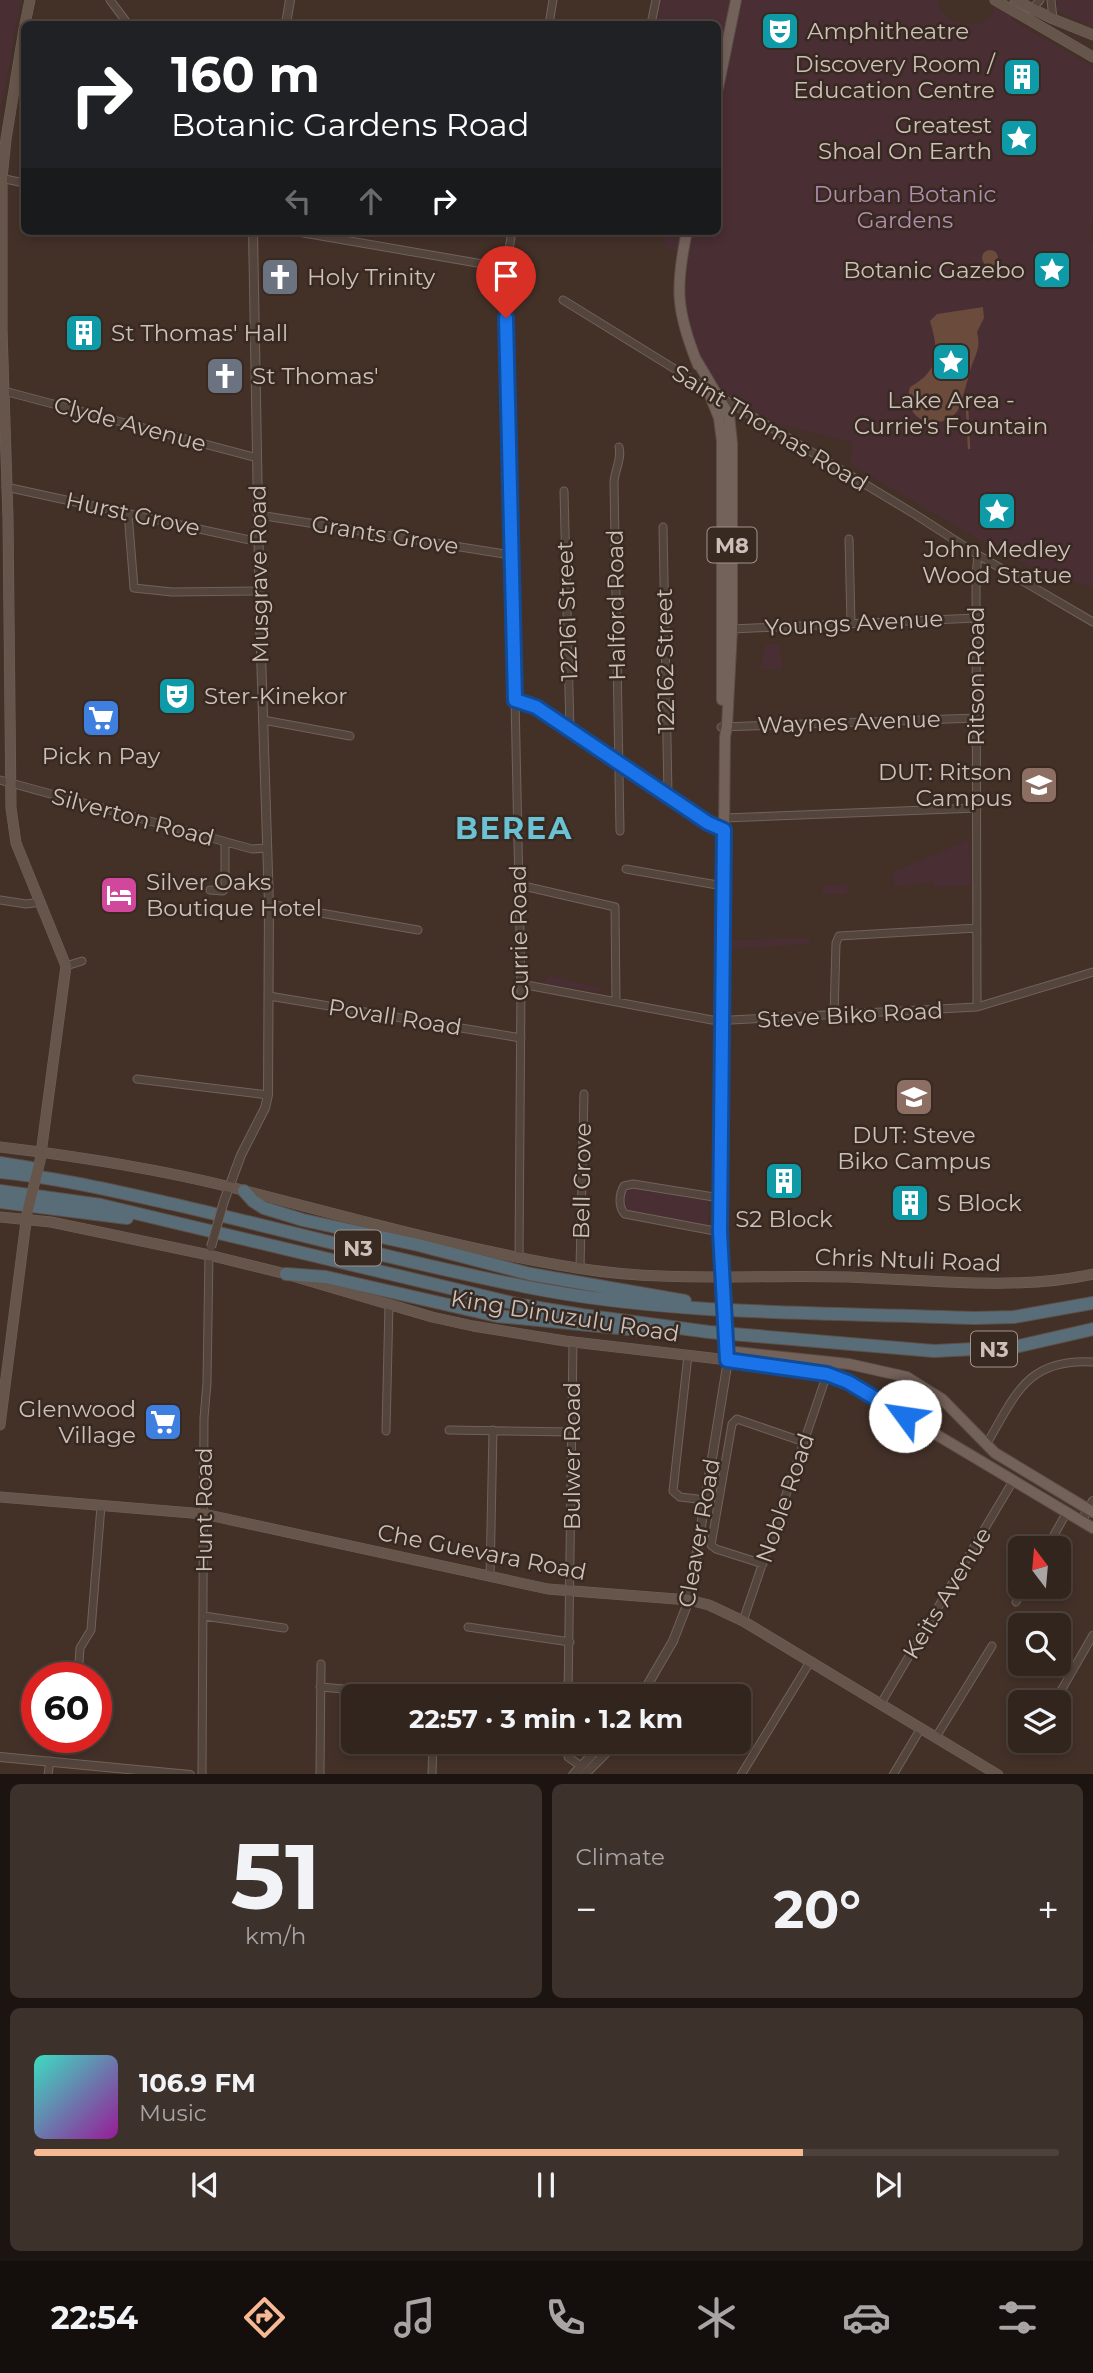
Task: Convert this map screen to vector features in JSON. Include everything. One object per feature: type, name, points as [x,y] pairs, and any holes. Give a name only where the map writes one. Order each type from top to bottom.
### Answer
[{"type":"highway","points":[[0,1163],[100,1183],[131,1195]]},
{"type":"highway","name":"N3","points":[[0,1172],[64,1181],[131,1195],[524,1287],[595,1297],[702,1307],[975,1318],[1014,1317],[1090,1303]]},
{"type":"highway","name":"N3","points":[[0,1191],[101,1205],[521,1305],[709,1332],[934,1351],[1015,1347],[1093,1329]]},
{"type":"highway","points":[[244,1191],[264,1208],[303,1220],[418,1245],[530,1274],[669,1297],[702,1307]]},
{"type":"highway","points":[[0,1202],[108,1217],[149,1217]]},
{"type":"highway","points":[[286,1274],[326,1277],[497,1316],[683,1335],[709,1332]]},
{"type":"main road","points":[[26,21],[30,0]]},
{"type":"main road","points":[[721,73],[736,0]]},
{"type":"main road","points":[[995,0],[1093,57]]},
{"type":"main road","points":[[1015,0],[1093,35]]},
{"type":"main road","points":[[0,1425],[27,1214],[41,1157],[66,966],[15,838],[5,686],[6,487],[3,443],[1,178],[21,50]]},
{"type":"main road","name":"M8","points":[[686,235],[677,285],[682,318],[712,393],[722,441],[724,824],[720,1232],[727,1352]]},
{"type":"main road","name":"M8","points":[[697,361],[698,379],[734,412],[732,629],[724,730]]},
{"type":"main road","points":[[0,1147],[41,1157],[228,1186],[324,1213],[519,1258],[580,1268],[662,1276],[721,1276]]},
{"type":"main road","name":"King Dinuzulu Road","points":[[0,1217],[27,1214],[118,1235],[210,1251],[473,1326],[573,1342],[688,1355],[727,1352],[849,1364],[907,1377],[942,1399],[986,1445],[1022,1471],[1091,1507]]},
{"type":"main road","name":"Chris Ntuli Road","points":[[721,1276],[1013,1283],[1093,1275]]},
{"type":"main road","name":"King Dinuzulu Road","points":[[727,1352],[827,1374],[848,1382],[1093,1528]]},
{"type":"main road","name":"Che Guevara Road","points":[[0,1497],[204,1514],[570,1592],[689,1600],[709,1605],[743,1621],[998,1774]]},
{"type":"street","points":[[110,0],[126,21]]},
{"type":"street","points":[[286,21],[290,0]]},
{"type":"street","points":[[550,21],[553,0]]},
{"type":"street","points":[[651,21],[656,0]]},
{"type":"street","points":[[1032,9],[1040,0]]},
{"type":"street","points":[[1051,0],[1053,19]]},
{"type":"street","points":[[1,178],[21,182]]},
{"type":"street","name":"Musgrave Road","points":[[210,1251],[228,1186],[265,1108],[268,1095],[269,904],[259,590],[253,235]]},
{"type":"street","points":[[315,235],[506,268]]},
{"type":"street","name":"Currie Road","points":[[511,235],[506,268],[521,984],[519,1258]]},
{"type":"street","name":"Saint Thomas Road","points":[[563,300],[698,379]]},
{"type":"street","name":"Clyde Avenue","points":[[4,391],[257,458]]},
{"type":"street","name":"Saint Thomas Road","points":[[734,412],[925,520],[978,555],[1093,622]]},
{"type":"street","name":"Halford Road","points":[[619,447],[620,458],[614,485],[620,831]]},
{"type":"street","name":"Hurst Grove","points":[[6,487],[259,542]]},
{"type":"street","name":"122161 Street","points":[[564,491],[570,730]]},
{"type":"street","points":[[128,513],[134,588],[172,592],[259,590]]},
{"type":"street","name":"Grants Grove","points":[[259,515],[511,555]]},
{"type":"street","name":"122162 Street","points":[[663,527],[668,795]]},
{"type":"street","points":[[849,539],[850,624]]},
{"type":"street","name":"Ritson Road","points":[[977,1007],[978,555]]},
{"type":"street","name":"Youngs Avenue","points":[[732,629],[976,618]]},
{"type":"street","points":[[515,700],[536,707],[708,823],[977,808]]},
{"type":"street","name":"Waynes Avenue","points":[[724,730],[977,718]]},
{"type":"street","points":[[263,720],[350,736]]},
{"type":"street","name":"Silverton Road","points":[[0,780],[252,849],[267,848]]},
{"type":"street","points":[[210,890],[223,891],[225,888],[225,842]]},
{"type":"street","points":[[626,869],[723,887]]},
{"type":"street","points":[[519,885],[616,908],[616,1002]]},
{"type":"street","points":[[0,900],[26,904],[40,902]]},
{"type":"street","points":[[269,904],[418,930]]},
{"type":"street","points":[[834,1016],[837,938],[844,934],[977,928]]},
{"type":"street","points":[[66,966],[82,961]]},
{"type":"street","name":"Steve Biko Road","points":[[521,984],[722,1020],[977,1007],[1093,972]]},
{"type":"street","name":"Povall Road","points":[[269,996],[521,1038]]},
{"type":"street","points":[[137,1079],[268,1095]]},
{"type":"street","name":"Bell Grove","points":[[580,1268],[584,1094]]},
{"type":"street","points":[[720,1198],[633,1184],[624,1186],[621,1192],[621,1208],[625,1214],[720,1232]]},
{"type":"street","name":"Hunt Road","points":[[202,1774],[204,1418],[210,1251]]},
{"type":"street","points":[[386,1431],[389,1304]]},
{"type":"street","name":"Bulwer Road","points":[[568,1684],[573,1342]]},
{"type":"street","name":"Cleaver Road","points":[[648,1684],[673,1641],[689,1600],[727,1352]]},
{"type":"street","points":[[688,1355],[673,1491],[680,1497],[706,1500]]},
{"type":"street","points":[[986,1445],[1018,1390],[1028,1379],[1045,1369],[1093,1362]]},
{"type":"street","name":"Noble Road","points":[[743,1621],[827,1374]]},
{"type":"street","points":[[763,1564],[711,1545],[732,1424],[737,1419],[804,1442]]},
{"type":"street","points":[[449,1430],[573,1432]]},
{"type":"street","points":[[490,1577],[493,1430]]},
{"type":"street","name":"Keits Avenue","points":[[880,1704],[1013,1481]]},
{"type":"street","points":[[79,1662],[80,1648],[91,1630],[100,1506]]},
{"type":"street","points":[[1082,1520],[1091,1507]]},
{"type":"street","points":[[1053,1536],[1067,1512]]},
{"type":"street","points":[[204,1616],[284,1628]]},
{"type":"street","points":[[468,1627],[570,1642]]},
{"type":"street","points":[[1061,1690],[1093,1635]]},
{"type":"street","points":[[936,1737],[992,1646]]},
{"type":"street","points":[[741,1774],[810,1662]]},
{"type":"street","points":[[320,1774],[321,1664]]},
{"type":"street","points":[[320,1687],[341,1689]]},
{"type":"street","points":[[893,1774],[921,1728]]},
{"type":"street","points":[[432,1774],[433,1754]]},
{"type":"street","points":[[568,1754],[583,1770]]},
{"type":"street","points":[[573,1774],[583,1770],[595,1754]]},
{"type":"street","points":[[0,1757],[50,1761],[104,1771],[190,1774]]},
{"type":"street","points":[[48,1774],[50,1761]]},
{"type":"green space","points":[[0,0],[21,0],[0,114]]},
{"type":"green space","name":"Durban Botanic Gardens","points":[[657,0],[937,0],[948,18],[974,24],[988,19],[996,3],[1015,16],[1012,20],[1093,67],[1093,214],[1089,242],[1093,243],[1093,588],[1007,556],[850,464],[852,442],[776,423],[711,388],[685,320],[688,255],[666,248],[662,235],[721,235],[721,21],[653,21]]},
{"type":"green space","points":[[1058,0],[1093,0],[1093,28],[1056,10]]},
{"type":"green space","points":[[766,644],[779,644],[783,669],[760,669]]},
{"type":"green space","points":[[969,840],[971,885],[934,888],[933,882],[894,887],[893,872]]},
{"type":"green space","points":[[848,884],[847,895],[822,894],[823,885]]},
{"type":"green space","points":[[810,938],[811,944],[732,948],[732,940]]},
{"type":"green space","points":[[549,975],[603,989],[596,992],[544,983]]},
{"type":"green space","points":[[632,1187],[708,1201],[708,1226],[628,1211],[624,1201],[625,1192]]},
{"type":"shaded area","points":[[987,250],[993,250],[998,258],[996,264],[987,266],[982,261],[982,255]]},
{"type":"shaded area","points":[[983,307],[984,318],[977,332],[977,350],[958,410],[938,422],[921,419],[910,407],[908,398],[910,387],[927,374],[935,359],[935,342],[930,321],[937,314]]},
{"type":"waterway","points":[[963,401],[967,403],[969,448]]},
{"type":"place","name":"Amphitheatre","points":[[780,31]]},
{"type":"place","name":"Discovery Room / Education Centre","points":[[1022,77]]},
{"type":"place","name":"Greatest Shoal On Earth","points":[[1019,138]]},
{"type":"place","name":"Botanic Gazebo","points":[[1052,270]]},
{"type":"place","name":"Holy Trinity","points":[[280,277]]},
{"type":"place","name":"St Thomas' Hall","points":[[84,333]]},
{"type":"place","name":"Lake Area - Currie's Fountain","points":[[951,362]]},
{"type":"place","name":"St Thomas'","points":[[225,376]]},
{"type":"place","name":"John Medley Wood Statue","points":[[997,511]]},
{"type":"place","name":"Ster-Kinekor","points":[[177,696]]},
{"type":"place","name":"Pick n Pay","points":[[101,718]]},
{"type":"place","name":"DUT: Ritson Campus","points":[[1039,785]]},
{"type":"place","name":"Silver Oaks Boutique Hotel","points":[[119,895]]},
{"type":"place","name":"DUT: Steve Biko Campus","points":[[914,1097]]},
{"type":"place","name":"S2 Block","points":[[784,1181]]},
{"type":"place","name":"S Block","points":[[910,1203]]},
{"type":"place","name":"Glenwood Village","points":[[163,1422]]},
{"type":"district","name":"BEREA","points":[[514,828]]},
{"type":"route","points":[[506,318],[515,700],[536,707],[708,823],[724,830],[720,1232],[727,1360],[827,1374],[848,1382],[905,1416]]}]
